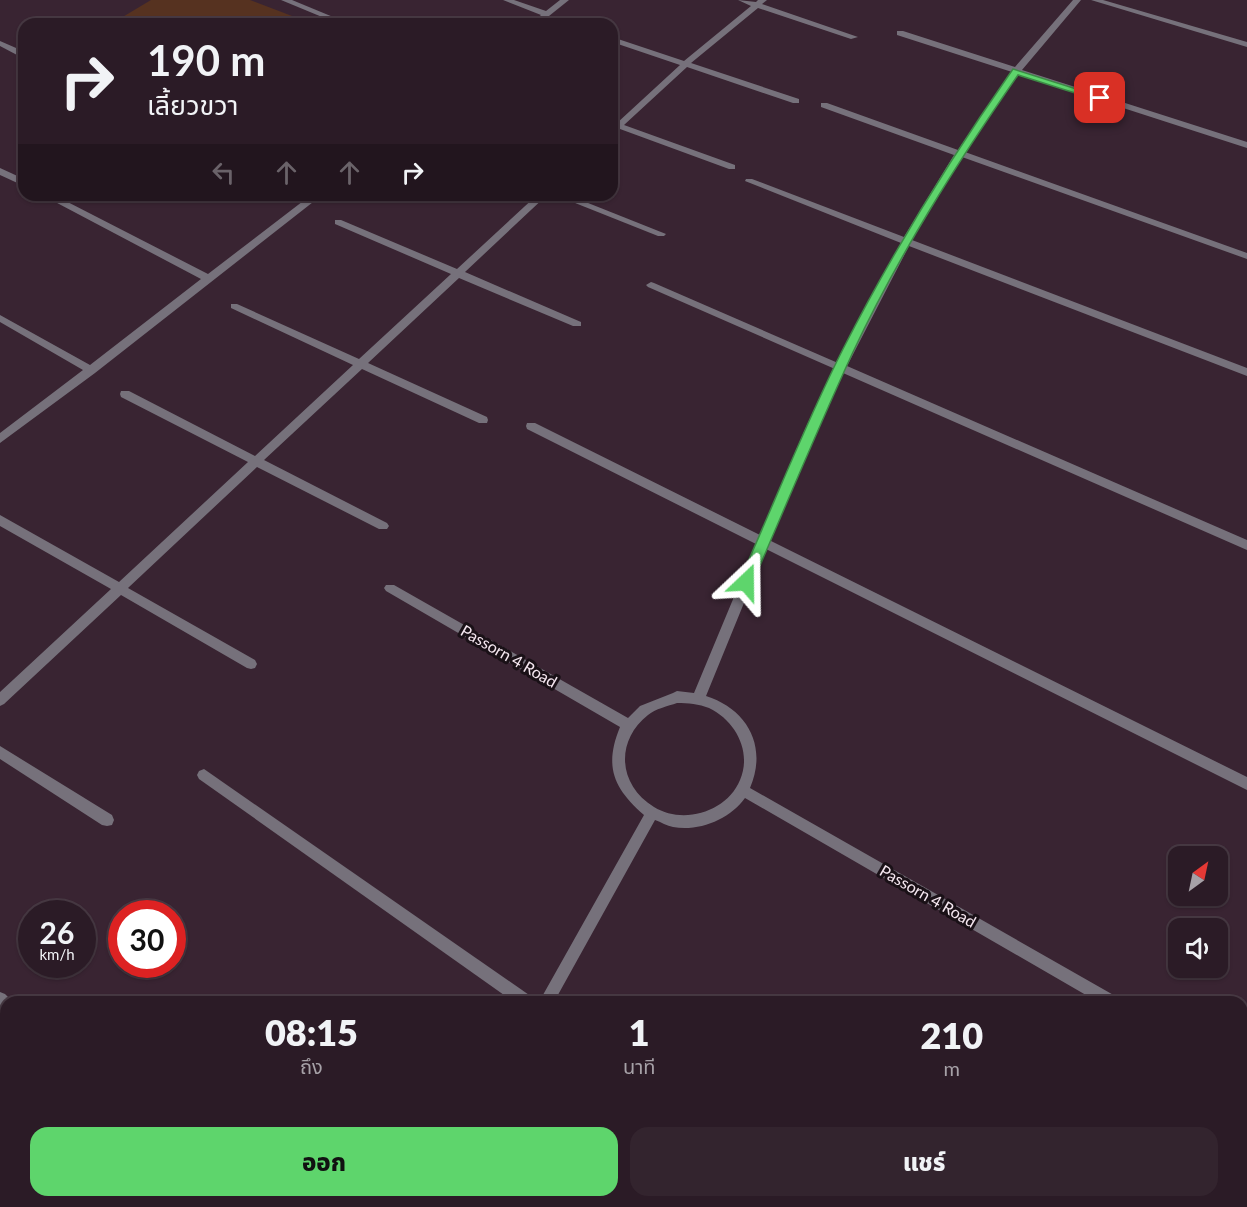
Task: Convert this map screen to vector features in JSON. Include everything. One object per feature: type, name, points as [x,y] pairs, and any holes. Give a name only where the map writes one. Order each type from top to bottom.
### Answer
[{"type":"street","points":[[285,0],[331,18]]},
{"type":"street","points":[[507,0],[547,14]]},
{"type":"street","points":[[542,18],[565,0]]},
{"type":"street","points":[[742,0],[760,3],[854,37]]},
{"type":"street","points":[[698,699],[762,542],[838,369],[906,242],[958,154],[1016,71],[1077,0]]},
{"type":"street","points":[[1095,0],[1247,45]]},
{"type":"street","points":[[618,123],[685,64],[760,3]]},
{"type":"street","points":[[900,33],[1247,145]]},
{"type":"street","points":[[618,41],[796,101]]},
{"type":"street","points":[[0,44],[18,52]]},
{"type":"street","points":[[824,105],[1247,256]]},
{"type":"street","points":[[618,128],[732,167]]},
{"type":"street","points":[[0,171],[18,180]]},
{"type":"street","points":[[749,181],[1247,372]]},
{"type":"street","points":[[59,201],[209,279]]},
{"type":"street","points":[[0,439],[309,201]]},
{"type":"street","points":[[0,700],[536,201]]},
{"type":"street","points":[[576,201],[661,234]]},
{"type":"street","points":[[338,222],[577,324]]},
{"type":"street","points":[[651,285],[838,369],[1247,545]]},
{"type":"street","points":[[234,306],[483,420]]},
{"type":"street","points":[[0,318],[91,370]]},
{"type":"street","points":[[125,394],[383,526]]},
{"type":"street","points":[[531,426],[1247,784]]},
{"type":"street","points":[[0,520],[251,664]]},
{"type":"street","name":"Passorn 4 Road","points":[[390,588],[627,724]]},
{"type":"street","points":[[677,697],[698,699],[717,706],[734,718],[746,734],[752,753],[752,772],[744,791],[731,806],[714,816],[694,821],[672,820],[652,813],[634,800],[622,782],[617,762],[618,742],[627,724],[640,710],[658,701],[677,697]]},
{"type":"street","points":[[0,752],[106,820]]},
{"type":"street","points":[[204,775],[518,996]]},
{"type":"street","name":"Passorn 4 Road","points":[[744,791],[1102,996]]},
{"type":"street","points":[[549,996],[652,813]]},
{"type":"shaded area","points":[[151,0],[250,0],[297,18],[121,18]]},
{"type":"route","points":[[746,582],[838,369],[906,242],[958,154],[1016,71],[1100,98]]}]
